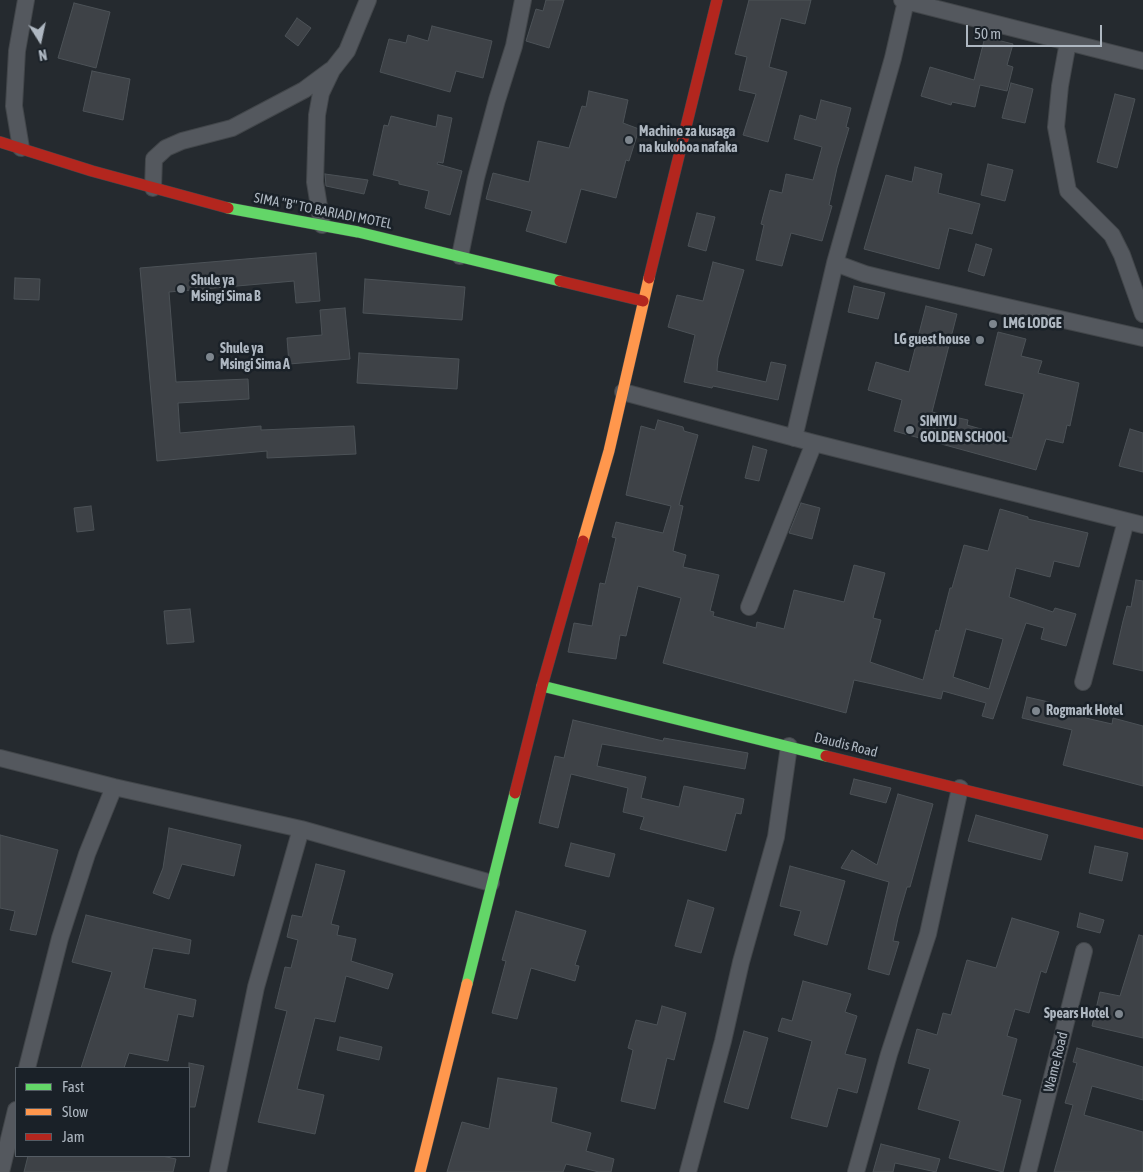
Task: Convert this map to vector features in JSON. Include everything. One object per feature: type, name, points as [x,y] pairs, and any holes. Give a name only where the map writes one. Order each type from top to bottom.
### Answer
[{"type":"street","points":[[21,148],[14,106],[17,51],[26,0]]},
{"type":"street","points":[[322,225],[315,182],[314,147],[322,93],[332,70],[346,51],[368,0]]},
{"type":"street","points":[[460,256],[476,178],[514,46],[523,0]]},
{"type":"street","points":[[420,1172],[542,686],[580,560],[624,392],[642,301],[717,0]]},
{"type":"street","points":[[794,438],[835,263],[891,67],[904,1],[923,3],[1143,61]]},
{"type":"street","points":[[1068,42],[1060,86],[1056,127],[1068,191],[1112,235],[1122,255],[1142,307]]},
{"type":"street","points":[[153,188],[154,159],[166,148],[182,141],[232,128],[304,90],[332,70]]},
{"type":"street","name":"SIMA \"B\" TO BARIADI MOTEL","points":[[0,142],[212,205],[322,225],[460,256],[642,301]]},
{"type":"street","points":[[835,263],[902,283],[1143,338]]},
{"type":"street","points":[[624,392],[794,438],[1143,525]]},
{"type":"street","points":[[749,607],[814,443]]},
{"type":"street","points":[[1082,682],[1126,521]]},
{"type":"street","name":"Daudis Road","points":[[542,686],[1143,834]]},
{"type":"street","points":[[688,1172],[723,1041],[740,962],[776,837],[789,746]]},
{"type":"street","points":[[0,758],[114,787],[301,829],[492,883]]},
{"type":"street","points":[[26,1067],[60,938],[88,854],[114,787]]},
{"type":"street","points":[[856,1172],[890,1054],[928,934],[960,788]]},
{"type":"street","points":[[218,1172],[256,987],[301,829]]},
{"type":"street","name":"Wame Road","points":[[1028,1172],[1084,951]]},
{"type":"street","points":[[1,1172],[15,1114]]},
{"type":"building","points":[[546,0],[564,0],[549,48],[526,41],[536,9],[543,11]]},
{"type":"building","points":[[749,0],[811,0],[805,24],[781,18],[769,67],[787,72],[768,142],[743,135],[756,94],[739,90],[747,57],[735,54]]},
{"type":"building","points":[[74,3],[110,12],[96,68],[58,58]]},
{"type":"building","points":[[297,18],[311,28],[298,46],[285,36]]},
{"type":"building","points":[[432,26],[492,41],[483,78],[456,71],[450,92],[380,72],[389,39],[406,43],[408,35],[428,41]]},
{"type":"building","points":[[985,37],[1013,44],[1007,65],[1013,67],[1007,91],[980,85],[975,107],[952,102],[951,105],[921,96],[930,67],[974,80]]},
{"type":"building","points":[[92,71],[130,79],[123,120],[83,111]]},
{"type":"building","points":[[1011,83],[1033,89],[1025,123],[1002,118]]},
{"type":"building","points":[[589,91],[628,100],[623,123],[639,129],[629,161],[626,160],[616,198],[581,189],[566,243],[526,231],[532,211],[486,199],[493,173],[529,182],[538,141],[569,148],[582,106],[586,107]]},
{"type":"building","points":[[1115,94],[1135,99],[1117,168],[1097,162]]},
{"type":"building","points":[[821,100],[851,108],[846,127],[849,128],[837,168],[829,205],[832,206],[822,241],[791,233],[782,266],[756,260],[764,225],[761,224],[770,190],[782,193],[786,174],[813,180],[822,147],[794,139],[800,115],[816,120]]},
{"type":"building","points":[[438,115],[452,118],[443,163],[438,162],[437,164],[462,171],[450,215],[425,208],[429,191],[399,184],[399,181],[373,175],[384,125],[388,126],[391,116],[436,127]]},
{"type":"building","points":[[988,164],[1013,170],[1005,201],[981,195]]},
{"type":"building","points":[[915,167],[942,174],[938,193],[980,204],[972,234],[949,228],[939,269],[864,249],[886,175],[912,182]]},
{"type":"building","points":[[325,174],[368,180],[364,194],[326,186]]},
{"type":"building","points":[[697,213],[715,217],[706,251],[688,246]]},
{"type":"building","points":[[976,244],[992,249],[984,276],[968,271]]},
{"type":"building","points":[[316,253],[320,301],[296,303],[294,281],[169,292],[176,382],[248,379],[249,399],[178,403],[180,433],[261,426],[261,430],[354,426],[356,454],[267,458],[267,451],[157,461],[140,268]]},
{"type":"building","points":[[713,262],[744,270],[718,358],[717,371],[766,382],[771,362],[786,365],[778,400],[713,386],[712,388],[684,382],[695,335],[668,327],[677,295],[703,301]]},
{"type":"building","points":[[15,278],[40,279],[39,300],[14,299]]},
{"type":"building","points":[[365,279],[465,287],[462,320],[363,313]]},
{"type":"building","points":[[854,286],[885,293],[878,319],[848,312]]},
{"type":"building","points":[[926,306],[957,314],[932,412],[968,420],[967,425],[1012,438],[1024,394],[985,385],[998,332],[1026,339],[1021,356],[1042,361],[1038,373],[1079,383],[1070,426],[1067,425],[1063,443],[1046,439],[1036,470],[894,431],[902,400],[868,390],[876,362],[909,372]]},
{"type":"building","points":[[345,308],[350,359],[289,364],[287,338],[322,335],[320,310]]},
{"type":"building","points":[[359,353],[459,359],[457,389],[357,383]]},
{"type":"building","points":[[658,420],[683,427],[684,431],[698,435],[679,505],[683,506],[673,551],[686,555],[683,567],[719,575],[710,611],[714,612],[713,616],[756,628],[757,622],[784,629],[794,590],[844,602],[854,565],[885,573],[873,618],[881,620],[870,662],[923,680],[936,630],[939,631],[964,545],[988,551],[1000,509],[1028,517],[1028,519],[1088,533],[1079,567],[1054,561],[1050,577],[1016,568],[1009,597],[1053,612],[1055,608],[1076,614],[1066,646],[1041,639],[1044,628],[1026,623],[993,719],[982,716],[986,703],[943,691],[941,699],[854,680],[846,713],[663,663],[681,598],[638,586],[626,636],[620,635],[616,659],[568,652],[574,623],[592,626],[600,583],[605,584],[616,538],[612,537],[616,522],[663,533],[671,506],[626,495],[641,426],[655,430]],"holes":[[[966,629],[1003,639],[989,689],[953,677]]]},
{"type":"building","points":[[1130,429],[1143,433],[1143,472],[1119,466]]},
{"type":"building","points":[[753,446],[767,450],[759,481],[745,478]]},
{"type":"building","points":[[801,503],[820,508],[812,539],[789,533]]},
{"type":"building","points":[[91,506],[94,530],[77,532],[74,508]]},
{"type":"building","points":[[1136,580],[1143,581],[1143,671],[1113,664],[1127,606],[1131,607]]},
{"type":"building","points":[[190,609],[194,642],[167,644],[164,611]]},
{"type":"building","points":[[1027,697],[1053,703],[1051,710],[1112,724],[1113,718],[1143,726],[1143,786],[1063,765],[1072,730],[1022,718]]},
{"type":"building","points":[[573,720],[663,741],[664,738],[748,753],[745,769],[602,744],[597,766],[646,777],[641,798],[679,807],[684,786],[744,799],[741,814],[736,813],[726,851],[640,829],[644,817],[623,812],[628,788],[571,774],[558,828],[539,823],[555,756],[564,758]]},
{"type":"building","points":[[854,779],[891,788],[886,803],[850,794]]},
{"type":"building","points":[[898,794],[933,804],[910,887],[907,887],[898,918],[893,941],[899,942],[889,975],[868,969],[889,882],[841,868],[852,850],[877,865]]},
{"type":"building","points":[[976,815],[1048,835],[1041,860],[968,841]]},
{"type":"building","points":[[169,828],[241,845],[234,876],[182,864],[169,899],[153,893],[163,868]]},
{"type":"building","points":[[0,835],[58,850],[36,935],[10,930],[15,911],[0,908]]},
{"type":"building","points":[[571,843],[615,854],[609,877],[565,866]]},
{"type":"building","points":[[1095,846],[1128,853],[1122,881],[1089,873]]},
{"type":"building","points":[[316,864],[345,871],[331,924],[339,926],[337,935],[356,939],[351,961],[393,974],[388,989],[346,976],[335,1022],[315,1018],[297,1089],[324,1095],[315,1134],[258,1122],[287,1011],[275,1008],[285,967],[291,968],[298,940],[287,937],[292,915],[302,917]]},
{"type":"building","points":[[790,866],[845,881],[827,945],[794,935],[801,911],[780,906]]},
{"type":"building","points":[[688,900],[714,908],[701,953],[675,946]]},
{"type":"building","points":[[516,911],[586,931],[575,965],[579,966],[575,981],[531,968],[517,1019],[492,1013],[506,961],[502,960]]},
{"type":"building","points":[[1080,913],[1104,920],[1100,933],[1077,927]]},
{"type":"building","points":[[86,915],[191,940],[189,954],[153,948],[144,988],[196,1000],[193,1017],[178,1014],[168,1061],[129,1053],[124,1067],[81,1067],[112,972],[72,962]]},
{"type":"building","points":[[1012,918],[1059,932],[1046,973],[1041,971],[1029,1013],[1015,1009],[1007,1036],[1017,1039],[1002,1095],[1021,1100],[1003,1172],[949,1158],[960,1121],[918,1109],[930,1069],[908,1063],[917,1029],[937,1035],[943,1013],[951,1015],[967,960],[996,968]]},
{"type":"building","name":"Spears Hotel","points":[[1139,935],[1143,936],[1143,1038],[1092,1026],[1100,992],[1120,996]]},
{"type":"building","points":[[803,981],[851,994],[845,1012],[857,1016],[845,1054],[866,1059],[857,1093],[838,1088],[827,1127],[791,1118],[812,1041],[778,1031],[782,1018],[792,1021]]},
{"type":"building","points":[[662,1006],[686,1013],[674,1060],[667,1058],[655,1109],[621,1101],[633,1050],[628,1048],[636,1020],[657,1025]]},
{"type":"building","points":[[744,1031],[768,1038],[748,1109],[724,1102]]},
{"type":"building","points":[[340,1037],[382,1047],[379,1060],[337,1050]]},
{"type":"building","points":[[1077,1048],[1143,1067],[1143,1100],[1092,1086],[1084,1115],[1143,1132],[1143,1172],[1054,1172],[1073,1105],[1065,1103],[1077,1063],[1073,1062]]},
{"type":"building","points":[[189,1063],[204,1066],[195,1107],[190,1107]]},
{"type":"building","points":[[498,1078],[557,1088],[551,1122],[591,1133],[586,1151],[614,1159],[611,1172],[599,1172],[566,1164],[563,1172],[447,1172],[462,1122],[489,1129]]},
{"type":"building","points":[[881,1144],[940,1159],[936,1172],[895,1163],[893,1172],[873,1172]]},
{"type":"building","points":[[28,1157],[167,1157],[176,1159],[173,1172],[24,1172]]},
{"type":"traffic: fast","points":[[228,208],[358,232],[560,281]]},
{"type":"traffic: fast","points":[[542,686],[826,756]]},
{"type":"traffic: fast","points":[[467,984],[515,793]]},
{"type":"traffic: slow","points":[[583,541],[609,451],[649,278]]},
{"type":"traffic: slow","points":[[420,1172],[467,984]]},
{"type":"traffic: jam","points":[[649,278],[717,0]]},
{"type":"traffic: jam","points":[[0,142],[92,171],[228,208]]},
{"type":"traffic: jam","points":[[560,281],[643,301]]},
{"type":"traffic: jam","points":[[515,793],[542,686],[583,541]]},
{"type":"traffic: jam","points":[[826,756],[1143,834]]},
{"type":"place","name":"Machine za kusaga na kukoboa nafaka","points":[[629,140]]},
{"type":"place","name":"Shule ya Msingi Sima B","points":[[181,289]]},
{"type":"place","name":"LMG LODGE","points":[[993,324]]},
{"type":"place","name":"LG guest house","points":[[980,340]]},
{"type":"place","name":"Shule ya Msingi Sima A","points":[[210,357]]},
{"type":"place","name":"SIMIYU GOLDEN SCHOOL","points":[[910,430]]},
{"type":"place","name":"Rogmark Hotel","points":[[1036,711]]},
{"type":"place","name":"Spears Hotel","points":[[1119,1014]]}]
